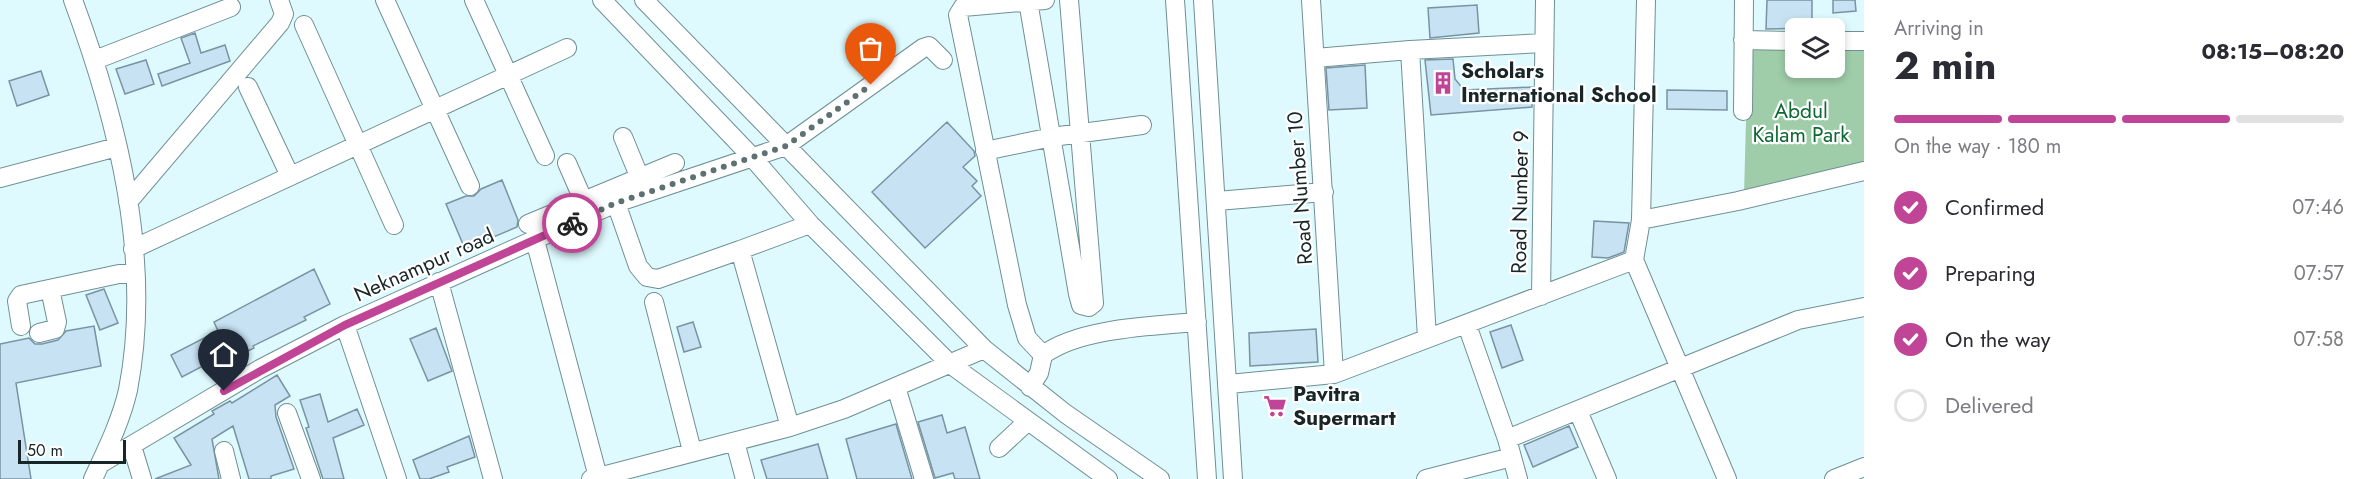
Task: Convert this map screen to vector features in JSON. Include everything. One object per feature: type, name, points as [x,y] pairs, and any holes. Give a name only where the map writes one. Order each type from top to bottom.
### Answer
[{"type":"street","points":[[73,0],[95,60],[117,147],[128,202],[133,249],[134,349],[119,421],[96,472]]},
{"type":"street","points":[[128,202],[280,23],[284,14],[279,0]]},
{"type":"street","points":[[385,0],[470,186]]},
{"type":"street","points":[[474,0],[545,156]]},
{"type":"street","points":[[602,0],[752,157],[810,225],[950,364],[1108,479]]},
{"type":"street","points":[[644,0],[984,349],[1030,387],[1160,479]]},
{"type":"street","points":[[1043,356],[1027,338],[1017,305],[958,15],[963,7],[1036,1],[1052,137],[1078,294],[1081,305],[1089,307],[1094,303],[1069,0]]},
{"type":"street","points":[[1175,0],[1207,479]]},
{"type":"street","points":[[1203,0],[1229,384],[1233,479]]},
{"type":"street","name":"Road Number 10","points":[[1311,0],[1335,374]]},
{"type":"street","name":"Road Number 9","points":[[1541,296],[1545,0]]},
{"type":"street","points":[[1646,0],[1641,220],[1634,260],[1727,479]]},
{"type":"street","points":[[1743,111],[1744,0]]},
{"type":"street","points":[[95,60],[231,7]]},
{"type":"street","points":[[304,25],[394,225]]},
{"type":"street","points":[[1743,40],[1785,41]]},
{"type":"street","points":[[1845,41],[1864,41]]},
{"type":"street","points":[[1315,58],[1544,43]]},
{"type":"street","name":"Neknampur road","points":[[96,472],[132,446],[260,369],[345,325],[439,282],[531,232],[587,208],[616,203],[643,185],[786,146],[923,48],[929,46],[943,60]]},
{"type":"street","points":[[133,249],[567,48]]},
{"type":"street","points":[[1410,50],[1427,339]]},
{"type":"street","points":[[248,87],[290,176]]},
{"type":"street","points":[[985,151],[1052,137],[1142,125]]},
{"type":"street","points":[[623,137],[643,185]]},
{"type":"street","points":[[0,178],[117,147]]},
{"type":"street","points":[[567,163],[587,208],[643,185],[675,163]]},
{"type":"street","points":[[1641,220],[1738,201],[1864,171]]},
{"type":"street","points":[[1217,201],[1324,192]]},
{"type":"street","points":[[616,203],[638,266],[647,277],[658,279],[810,225]]},
{"type":"street","points":[[531,232],[594,478],[790,427],[844,409],[984,349]]},
{"type":"street","points":[[740,250],[790,427]]},
{"type":"street","points":[[1229,384],[1335,374],[1634,260]]},
{"type":"street","points":[[21,326],[17,301],[21,295],[119,274],[134,274]]},
{"type":"street","points":[[439,282],[493,479]]},
{"type":"street","points":[[39,333],[55,329],[50,289]]},
{"type":"street","points":[[654,302],[692,451]]},
{"type":"street","points":[[1426,479],[1509,448],[1578,411],[1798,320],[1864,307]]},
{"type":"street","points":[[1030,387],[1039,373],[1043,356],[1069,341],[1112,332],[1197,322]]},
{"type":"street","points":[[1467,324],[1518,479]]},
{"type":"street","points":[[345,325],[397,479]]},
{"type":"street","points":[[896,387],[924,479]]},
{"type":"street","points":[[1578,411],[1607,479]]},
{"type":"street","points":[[287,413],[311,479]]},
{"type":"street","points":[[999,448],[1028,421]]},
{"type":"street","points":[[735,442],[745,479]]},
{"type":"street","points":[[132,446],[142,479]]},
{"type":"street","points":[[224,451],[231,479]]},
{"type":"street","points":[[1834,479],[1864,467]]},
{"type":"green space","name":"Abdul Kalam Park","points":[[1748,46],[1785,47],[1785,78],[1845,78],[1845,47],[1864,47],[1864,164],[1744,195]]},
{"type":"building","points":[[1767,0],[1812,0],[1812,18],[1785,18],[1785,29],[1766,29]]},
{"type":"building","points":[[1833,0],[1855,0],[1856,11],[1833,13]]},
{"type":"building","points":[[1477,5],[1479,33],[1430,38],[1428,8]]},
{"type":"building","points":[[195,33],[201,53],[225,45],[230,61],[162,86],[158,74],[190,63],[181,38]]},
{"type":"building","name":"Scholars International School","points":[[1453,59],[1455,79],[1464,90],[1533,87],[1532,107],[1431,115],[1425,60]]},
{"type":"building","points":[[146,60],[154,84],[125,94],[116,69]]},
{"type":"building","points":[[1365,65],[1367,108],[1329,110],[1326,68]]},
{"type":"building","points":[[41,71],[49,95],[17,106],[9,81]]},
{"type":"building","points":[[1667,90],[1727,91],[1727,110],[1667,109]]},
{"type":"building","points":[[947,122],[974,151],[975,156],[963,167],[977,181],[972,186],[981,196],[925,248],[872,192]]},
{"type":"building","points":[[502,180],[518,220],[517,227],[465,249],[446,204],[466,196],[474,196],[481,189]]},
{"type":"building","points":[[1594,221],[1629,223],[1624,252],[1608,258],[1592,257]]},
{"type":"building","points":[[314,269],[330,304],[304,317],[306,320],[232,359],[227,350],[201,362],[203,366],[182,377],[171,355],[218,331],[214,322]]},
{"type":"building","points":[[104,289],[118,323],[100,330],[86,295]]},
{"type":"building","points":[[693,322],[701,347],[684,352],[677,327]]},
{"type":"building","points":[[1511,325],[1523,360],[1502,368],[1490,332]]},
{"type":"building","points":[[94,326],[101,366],[16,383],[31,479],[0,479],[0,344],[29,338],[35,344],[42,344],[58,340],[66,331]]},
{"type":"building","points":[[436,328],[452,371],[428,381],[410,339]]},
{"type":"building","points":[[1316,329],[1318,362],[1250,366],[1249,333]]},
{"type":"building","points":[[277,375],[290,396],[275,405],[276,417],[294,469],[271,476],[271,479],[249,479],[233,426],[212,439],[219,479],[155,479],[191,465],[174,438],[214,414],[212,411],[230,401],[232,403]]},
{"type":"building","points":[[320,394],[328,422],[357,409],[364,425],[333,438],[344,479],[323,479],[306,428],[309,427],[300,400]]},
{"type":"building","points":[[942,415],[947,433],[965,427],[980,479],[955,479],[953,473],[935,478],[918,422]]},
{"type":"building","points":[[896,424],[912,479],[857,479],[846,439]]},
{"type":"building","points":[[1569,426],[1578,447],[1533,467],[1524,445]]},
{"type":"building","points":[[469,436],[475,457],[447,467],[449,472],[429,479],[420,479],[413,460]]},
{"type":"building","points":[[818,444],[828,479],[767,479],[761,460]]},
{"type":"way so far","points":[[572,223],[616,203],[786,146],[871,85]]},
{"type":"place","name":"Scholars International School","points":[[1443,83]]},
{"type":"place","name":"Pavitra Supermart","points":[[1275,406]]},
{"type":"route","points":[[224,391],[260,369],[345,325],[572,223]]}]
